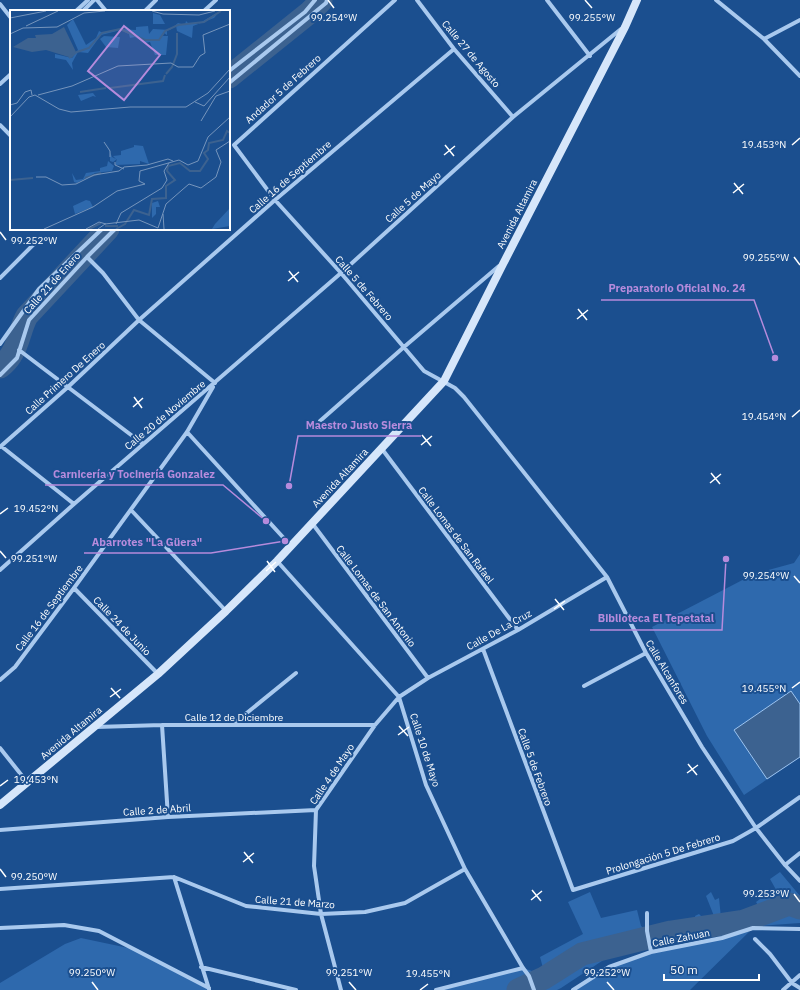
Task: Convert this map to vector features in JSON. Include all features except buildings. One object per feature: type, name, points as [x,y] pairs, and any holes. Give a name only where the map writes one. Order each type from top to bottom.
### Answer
[{"type":"street","points":[[77,10],[88,0]]},
{"type":"street","points":[[84,10],[94,0]]},
{"type":"street","points":[[97,0],[105,10]]},
{"type":"street","points":[[146,10],[156,0]]},
{"type":"street","points":[[205,10],[216,0]]},
{"type":"street","points":[[230,70],[306,12],[315,0]]},
{"type":"street","points":[[230,82],[310,17],[326,3],[327,0]]},
{"type":"street","name":"Andador 5 de Febrero","points":[[275,200],[234,145],[395,0]]},
{"type":"street","name":"Calle 27 de Agosto","points":[[417,0],[454,49],[513,117]]},
{"type":"street","points":[[547,0],[590,56]]},
{"type":"street","name":"Avenida Altamira","points":[[0,805],[158,674],[226,611],[292,546],[444,381],[625,27],[637,0]]},
{"type":"street","points":[[716,0],[764,39],[800,76]]},
{"type":"street","points":[[0,4],[10,17]]},
{"type":"street","points":[[306,12],[310,17]]},
{"type":"street","points":[[764,39],[800,20]]},
{"type":"street","name":"Calle 5 de Mayo","points":[[215,383],[341,273],[513,117],[625,27]]},
{"type":"street","name":"Calle 16 de Septiembre","points":[[139,320],[275,200],[454,49]]},
{"type":"street","points":[[0,84],[10,75]]},
{"type":"street","points":[[0,125],[10,135]]},
{"type":"street","name":"Calle 5 de Febrero","points":[[275,200],[341,273],[424,371],[444,381]]},
{"type":"street","points":[[0,344],[39,289],[101,230]]},
{"type":"street","name":"Calle 21 de Enero","points":[[0,375],[17,358],[29,320],[87,257],[115,230]]},
{"type":"street","points":[[0,278],[39,239]]},
{"type":"street","points":[[88,258],[103,273],[139,320],[215,383]]},
{"type":"street","points":[[320,421],[404,347],[503,264]]},
{"type":"street","name":"Calle Primero De Enero","points":[[1,447],[68,387],[139,320]]},
{"type":"street","points":[[19,350],[143,444]]},
{"type":"street","name":"Calle Alcanfores","points":[[444,381],[455,388],[464,397],[607,577],[646,653],[702,747],[756,828],[785,865],[800,881]]},
{"type":"street","name":"Calle 16 de Septiembre","points":[[0,680],[15,667],[131,510],[187,432],[215,383]]},
{"type":"street","name":"Calle 20 de Noviembre","points":[[0,570],[74,504],[215,383]]},
{"type":"street","points":[[187,432],[292,546]]},
{"type":"street","points":[[1,447],[74,504]]},
{"type":"street","name":"Calle Lomas de San Rafael","points":[[382,450],[518,630]]},
{"type":"street","points":[[131,510],[226,611]]},
{"type":"street","name":"Calle Lomas de San Antonio","points":[[312,523],[428,678]]},
{"type":"street","name":"Calle 10 de Mayo","points":[[277,561],[399,697],[426,785],[465,869],[529,976],[534,990]]},
{"type":"street","name":"Calle De La Cruz","points":[[399,697],[428,678],[518,630],[607,577]]},
{"type":"street","name":"Calle 24 de Junio","points":[[74,588],[158,674]]},
{"type":"street","name":"Calle 5 de Febrero","points":[[483,649],[572,890]]},
{"type":"street","points":[[584,686],[646,653]]},
{"type":"street","points":[[232,726],[296,673]]},
{"type":"street","name":"Calle 4 de Mayo","points":[[341,990],[321,914],[314,866],[316,810],[375,726],[399,697]]},
{"type":"street","points":[[162,724],[168,817]]},
{"type":"street","name":"Calle 12 de Diciembre","points":[[93,728],[162,724],[232,726],[375,726]]},
{"type":"street","points":[[0,748],[28,782]]},
{"type":"street","name":"Prolongación 5 De Febrero","points":[[572,890],[733,841],[756,828],[800,797]]},
{"type":"street","name":"Calle 2 de Abril","points":[[0,830],[168,817],[316,810]]},
{"type":"street","points":[[785,865],[800,854]]},
{"type":"street","name":"Calle 21 de Marzo","points":[[0,889],[174,877],[246,906],[321,914],[365,912],[405,903],[465,869]]},
{"type":"street","points":[[174,877],[209,989]]},
{"type":"street","points":[[646,914],[647,931],[651,952]]},
{"type":"street","points":[[0,928],[64,925],[99,931],[209,989]]},
{"type":"street","name":"Calle Zahuan","points":[[573,990],[609,967],[651,952],[722,938],[753,928],[800,929]]},
{"type":"street","points":[[755,939],[770,954],[792,983],[800,988]]},
{"type":"street","points":[[201,967],[296,990]]},
{"type":"street","points":[[436,990],[523,968]]},
{"type":"street","points":[[783,990],[800,975]]},
{"type":"shaded area","points":[[800,554],[800,757],[744,795],[707,736],[652,627],[754,574],[794,563]]},
{"type":"shaded area","points":[[791,691],[800,704],[800,757],[767,779],[734,730]]},
{"type":"shaded area","points":[[780,872],[800,896],[800,923],[728,928],[650,946],[605,959],[557,990],[436,990],[523,968],[532,971],[543,968],[540,957],[583,934],[568,902],[590,892],[601,918],[637,910],[641,926],[647,931],[696,924],[695,916],[699,914],[703,918],[714,916],[706,896],[711,892],[715,900],[719,898],[721,918],[729,918],[730,922],[736,922],[736,918],[742,916],[746,919],[761,910],[756,902],[768,893],[773,899],[779,895],[770,879]]},
{"type":"shaded area","points":[[753,928],[690,990],[573,990],[609,967],[651,952],[722,938]]},
{"type":"shaded area","points":[[81,938],[133,949],[210,990],[0,990],[0,983],[65,944]]},
{"type":"waterway","points":[[230,76],[310,12],[321,1]]},
{"type":"waterway","points":[[0,367],[14,351],[27,316],[107,230]]},
{"type":"waterway","points":[[518,990],[544,978],[582,954],[671,932],[744,921],[789,904],[800,908]]},
{"type":"place","name":"Preparatorio Oficial No. 24","points":[[775,358]]},
{"type":"place","name":"Maestro Justo Sierra","points":[[289,486]]},
{"type":"place","name":"Carnicería y Tocinería Gonzalez","points":[[266,521]]},
{"type":"place","name":"Abarrotes \"La Güera\"","points":[[285,541]]},
{"type":"place","name":"Biblioteca El Tepetatal","points":[[726,559]]}]
